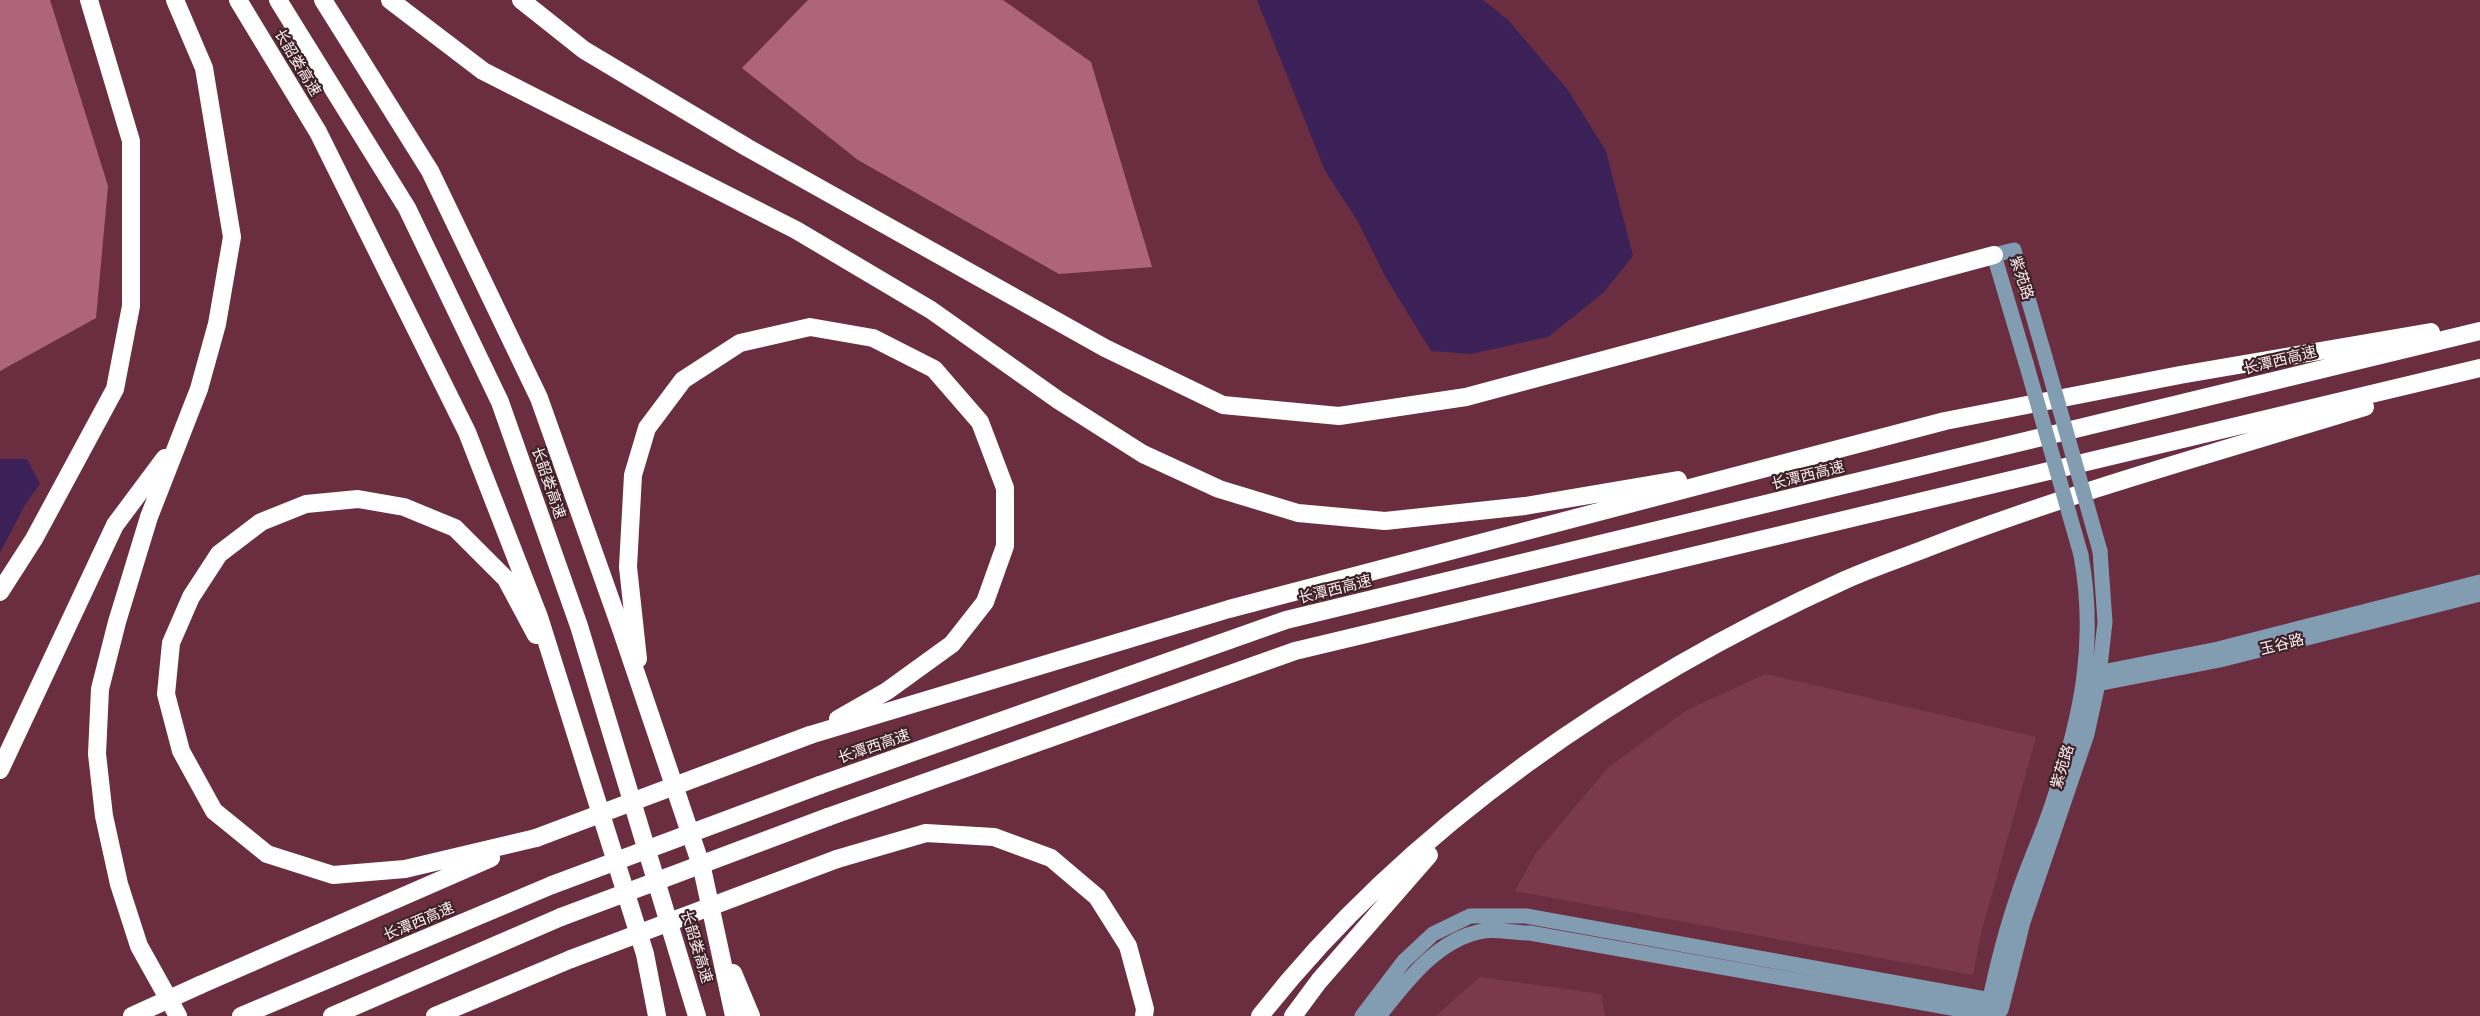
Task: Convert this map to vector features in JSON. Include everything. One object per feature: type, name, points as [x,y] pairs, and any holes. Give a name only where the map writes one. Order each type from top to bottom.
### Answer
[{"type":"highway","points":[[0,592],[34,539],[115,389],[131,306],[131,141],[89,0]]},
{"type":"highway","points":[[175,0],[204,68],[232,237],[218,324],[199,389],[149,517],[117,622],[100,689],[97,754],[104,816],[119,884],[140,946],[178,1016]]},
{"type":"highway","name":"长韶娄高速","points":[[238,0],[318,132],[467,432],[539,616],[645,954],[657,1016]]},
{"type":"highway","name":"长韶娄高速","points":[[278,0],[407,208],[500,402],[579,626],[697,1016]]},
{"type":"highway","points":[[323,0],[430,171],[539,398],[702,868],[734,1016]]},
{"type":"highway","points":[[390,0],[483,71],[796,230],[931,310],[1058,400],[1143,454],[1219,489],[1298,513],[1385,521],[1525,506],[1812,457]]},
{"type":"highway","points":[[521,0],[584,50],[748,148],[1105,348],[1223,405],[1339,416],[1466,397],[1994,255]]},
{"type":"highway","points":[[132,1016],[536,838],[810,735],[1229,609],[1945,421],[2180,375],[2480,323]]},
{"type":"highway","points":[[643,699],[628,567],[633,475],[647,428],[683,380],[740,343],[810,327],[873,338],[934,369],[980,422],[1005,488],[1005,546],[985,602],[952,644],[887,691],[810,735]]},
{"type":"highway","name":"长潭西高速","points":[[241,1016],[552,885],[820,785],[1286,620],[2480,331]]},
{"type":"highway","points":[[1260,1016],[1294,972],[1389,877],[1472,806],[1611,705],[1716,643],[1847,579],[2013,515],[2480,370]]},
{"type":"highway","points":[[332,1016],[561,917],[828,817],[1295,651],[2480,370]]},
{"type":"highway","points":[[0,770],[115,525],[179,439]]},
{"type":"highway","points":[[536,838],[405,869],[333,874],[267,854],[214,811],[181,751],[165,694],[171,643],[191,597],[219,554],[261,522],[306,504],[358,500],[404,507],[455,528],[506,579],[557,676]]},
{"type":"highway","points":[[1293,1016],[1319,981],[1472,806]]},
{"type":"highway","points":[[435,1016],[571,959],[837,859],[926,833],[994,837],[1051,858],[1097,897],[1128,946],[1145,1009],[1144,1016]]},
{"type":"highway","points":[[715,926],[751,1016]]},
{"type":"street","name":"紫苑路","points":[[2014,250],[2100,551],[2105,622],[2099,678],[2087,734],[1993,1011],[2018,893],[2052,803],[2077,724],[2089,631],[2088,593],[2081,555],[1994,255],[2014,250]]},
{"type":"street","name":"玉谷路","points":[[2084,681],[2480,582]]},
{"type":"street","name":"玉谷路","points":[[2099,678],[2220,660],[2480,594]]},
{"type":"street","points":[[1362,1016],[1404,961],[1433,934],[1470,916],[1526,916],[1993,1011]]},
{"type":"street","points":[[1379,1016],[1411,975],[1447,945],[1482,932],[1530,933],[1993,1011]]},
{"type":"shaded area","points":[[0,0],[50,0],[108,186],[96,318],[0,371]]},
{"type":"shaded area","points":[[808,0],[1003,0],[1091,62],[1152,267],[1059,274],[858,160],[742,68]]},
{"type":"shaded area","points":[[1257,0],[1483,0],[1508,20],[1568,90],[1606,151],[1633,256],[1603,293],[1548,337],[1471,354],[1431,351],[1386,278],[1357,220],[1325,171]]},
{"type":"shaded area","points":[[0,459],[27,459],[40,484],[25,505],[0,553]]},
{"type":"shaded area","points":[[1766,674],[2036,737],[1982,929],[1973,975],[1515,891],[1536,853],[1609,767],[1687,710]]},
{"type":"shaded area","points":[[1480,977],[1601,994],[1605,1016],[1436,1016]]}]
